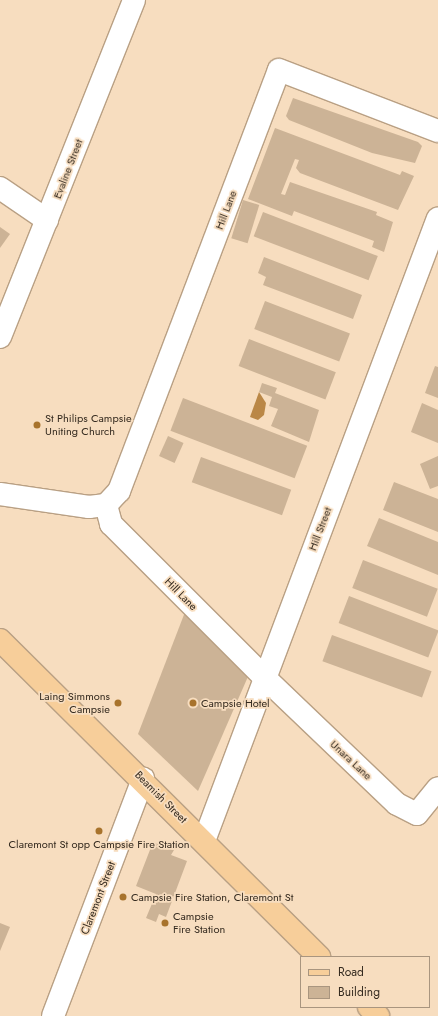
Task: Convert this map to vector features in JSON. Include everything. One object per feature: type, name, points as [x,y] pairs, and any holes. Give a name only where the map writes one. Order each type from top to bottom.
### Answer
[{"type":"main road","name":"Beamish Street","points":[[0,640],[144,779],[318,956]]},
{"type":"main road","points":[[370,1008],[378,1016]]},
{"type":"street","name":"Evaline Street","points":[[0,337],[48,220],[134,0]]},
{"type":"street","name":"Hill Lane","points":[[265,678],[111,524],[106,505],[124,483],[279,70],[438,130]]},
{"type":"street","points":[[0,188],[48,220]]},
{"type":"street","name":"Hill Street","points":[[204,841],[438,218]]},
{"type":"street","points":[[0,494],[89,507],[106,505]]},
{"type":"street","name":"Unara Lane","points":[[265,678],[397,804],[417,814],[438,788]]},
{"type":"street","name":"Claremont Street","points":[[53,1016],[144,779]]},
{"type":"shaded area","points":[[259,392],[266,403],[264,415],[258,420],[250,417]]},
{"type":"building","points":[[293,98],[418,142],[422,146],[415,163],[372,153],[289,120],[286,116]]},
{"type":"building","points":[[275,128],[400,175],[402,171],[414,176],[398,210],[300,173],[296,168],[299,160],[295,159],[281,194],[285,195],[290,182],[377,212],[376,215],[393,222],[384,252],[372,247],[374,241],[294,211],[292,216],[248,199]]},
{"type":"building","points":[[243,200],[259,205],[248,243],[231,238]]},
{"type":"building","points":[[263,212],[378,256],[369,280],[254,236]]},
{"type":"building","points":[[0,227],[10,234],[0,248]]},
{"type":"building","points":[[264,257],[362,295],[353,319],[263,285],[266,277],[258,273]]},
{"type":"building","points":[[265,301],[350,334],[339,362],[254,329]]},
{"type":"building","points":[[249,339],[336,372],[325,399],[239,366]]},
{"type":"building","points":[[435,366],[438,367],[438,398],[425,393]]},
{"type":"building","points":[[262,383],[277,388],[275,393],[319,410],[309,442],[271,426],[278,409],[269,406],[272,397],[259,392]]},
{"type":"building","points":[[183,398],[307,446],[295,478],[170,431]]},
{"type":"building","points":[[422,403],[438,410],[438,443],[411,432]]},
{"type":"building","points":[[168,436],[184,443],[175,463],[159,456]]},
{"type":"building","points":[[438,456],[438,486],[430,489],[420,464]]},
{"type":"building","points":[[201,457],[291,490],[282,515],[192,482]]},
{"type":"building","points":[[394,482],[438,499],[438,532],[383,510]]},
{"type":"building","points":[[379,518],[438,542],[438,575],[367,546]]},
{"type":"building","points":[[363,560],[438,589],[427,617],[352,588]]},
{"type":"building","points":[[349,596],[438,630],[428,657],[339,623]]},
{"type":"building","name":"Campsie Hotel","points":[[185,612],[250,672],[198,791],[138,734]]},
{"type":"building","points":[[332,635],[432,671],[422,698],[322,661]]},
{"type":"building","points":[[153,842],[174,850],[171,855],[187,861],[166,917],[159,914],[156,922],[146,918],[156,894],[136,886]]},
{"type":"building","points":[[0,923],[10,927],[0,951]]},
{"type":"place","name":"St Philips Campsie Uniting Church","points":[[37,425]]},
{"type":"place","name":"Laing Simmons Campsie","points":[[118,703]]},
{"type":"place","name":"Campsie Hotel","points":[[193,703]]},
{"type":"place","name":"Claremont St opp Campsie Fire Station","points":[[99,831]]},
{"type":"place","name":"Campsie Fire Station, Claremont St","points":[[123,897]]},
{"type":"place","name":"Campsie Fire Station","points":[[165,923]]}]
